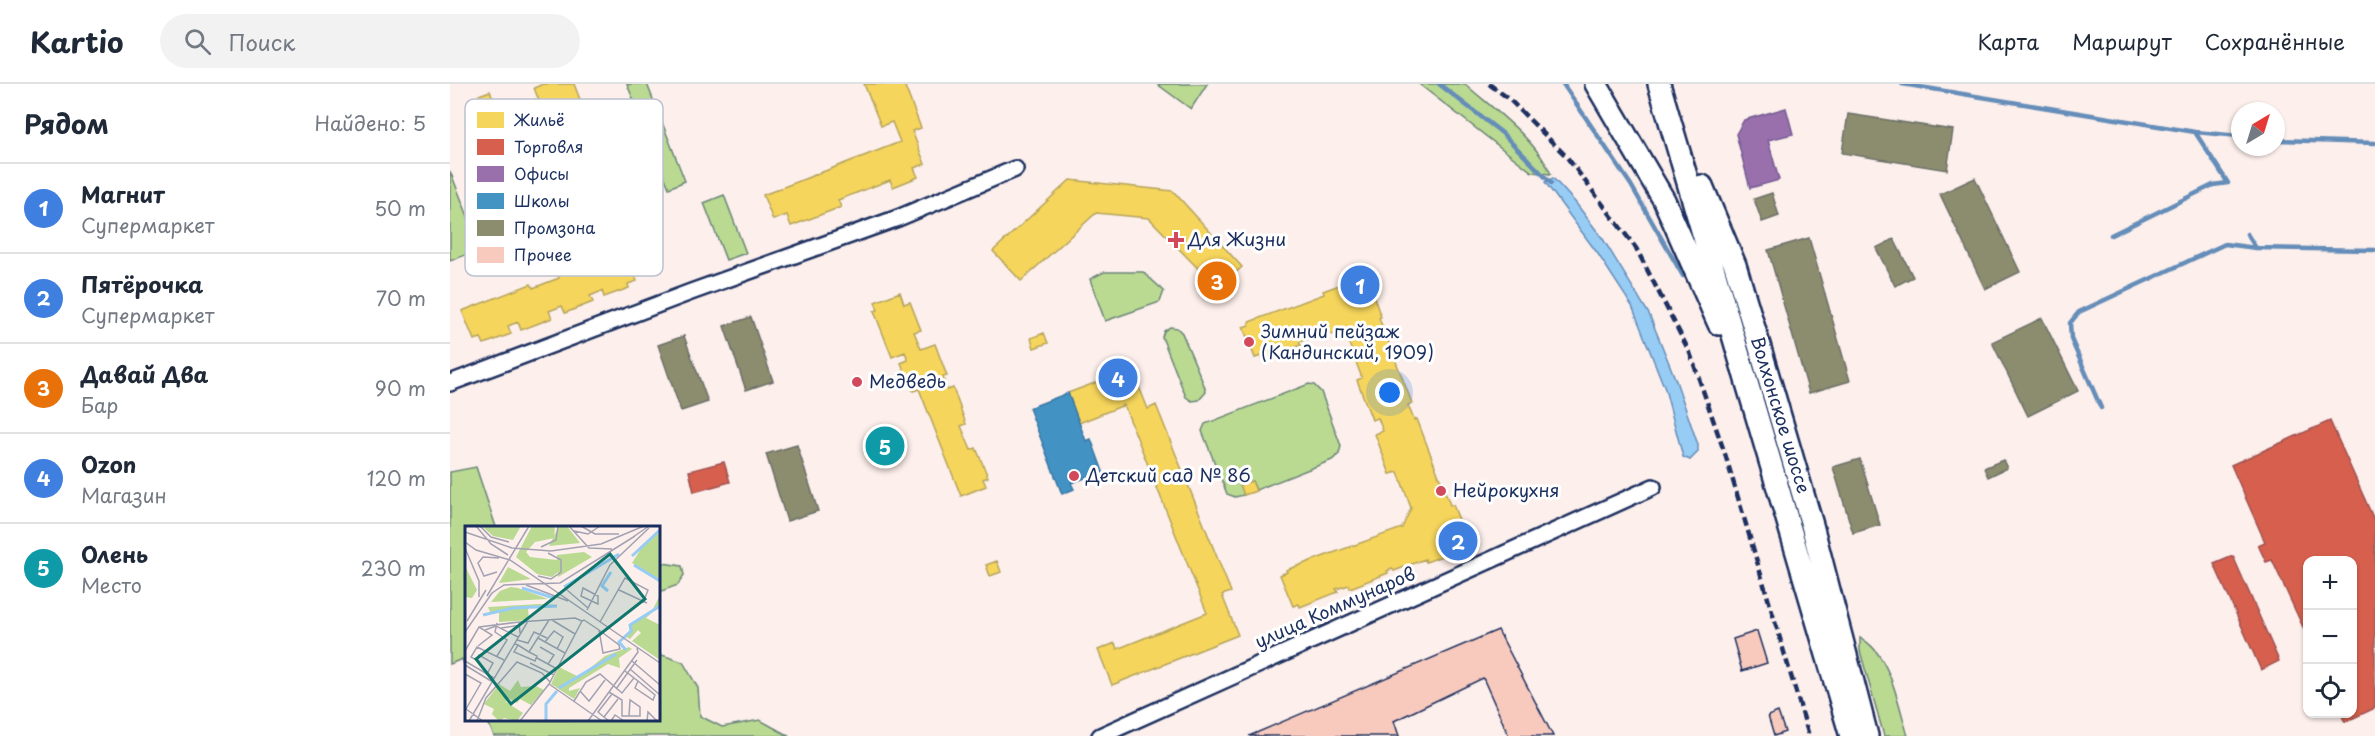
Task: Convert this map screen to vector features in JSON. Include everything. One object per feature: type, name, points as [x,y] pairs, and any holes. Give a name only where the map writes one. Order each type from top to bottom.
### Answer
[{"type":"main road","points":[[1596,84],[1664,200],[1761,425],[1771,421],[1782,421]]},
{"type":"main road","name":"Волхонское шоссе","points":[[1662,94],[1761,425],[1867,736]]},
{"type":"main road","name":"Волхонское шоссе","points":[[1662,94],[1735,265],[1782,421],[1851,736]]},
{"type":"street","points":[[450,383],[691,292],[898,218],[1015,169]]},
{"type":"street","name":"улица Коммунаров","points":[[1100,736],[1653,487]]},
{"type":"green space","points":[[627,84],[647,84],[653,99],[633,99]]},
{"type":"green space","points":[[1157,84],[1207,84],[1191,109]]},
{"type":"green space","points":[[1419,84],[1465,84],[1525,137],[1551,174],[1532,172]]},
{"type":"green space","points":[[663,125],[685,181],[669,188],[663,173]]},
{"type":"green space","points":[[450,171],[465,209],[465,255],[450,261]]},
{"type":"green space","points":[[724,195],[746,253],[726,260],[704,203]]},
{"type":"green space","points":[[1104,272],[1143,272],[1164,291],[1160,302],[1105,321],[1090,279]]},
{"type":"green space","points":[[1170,327],[1177,328],[1182,333],[1204,385],[1206,392],[1199,400],[1192,401],[1186,397],[1162,337],[1164,331]]},
{"type":"green space","points":[[1309,384],[1314,385],[1321,392],[1341,446],[1339,454],[1332,460],[1256,490],[1252,481],[1241,485],[1244,495],[1235,497],[1227,494],[1202,431],[1205,424]]},
{"type":"green space","points":[[476,467],[496,526],[465,526],[465,666],[462,659],[450,664],[450,472]]},
{"type":"green space","points":[[660,564],[682,566],[684,575],[678,585],[660,592]]},
{"type":"green space","points":[[1860,638],[1879,655],[1886,668],[1897,696],[1908,736],[1884,736],[1860,651]]},
{"type":"green space","points":[[660,654],[683,662],[698,688],[700,716],[722,727],[760,720],[789,736],[494,736],[487,721],[660,721]]},
{"type":"water","points":[[1553,178],[1575,202],[1603,239],[1649,314],[1675,378],[1698,445],[1698,452],[1690,460],[1683,457],[1665,389],[1632,306],[1598,254],[1545,182]]},
{"type":"building: Жильё","points":[[543,84],[574,84],[580,99],[538,99],[534,88]]},
{"type":"building: Жильё","points":[[864,84],[904,84],[921,128],[912,131],[925,164],[914,168],[918,177],[893,187],[890,180],[838,200],[841,207],[791,226],[787,215],[773,220],[763,195],[900,142],[892,122],[881,126]]},
{"type":"building: Жильё","points":[[490,91],[493,99],[481,99],[479,95]]},
{"type":"building: Жильё","points":[[1070,180],[1173,191],[1242,267],[1218,289],[1149,218],[1096,213],[1021,281],[993,251]]},
{"type":"building: Жильё","points":[[1354,273],[1367,275],[1375,283],[1374,298],[1381,317],[1379,318],[1412,403],[1408,405],[1414,420],[1417,419],[1450,505],[1453,505],[1460,522],[1470,534],[1471,543],[1461,555],[1454,557],[1445,555],[1426,562],[1425,559],[1394,571],[1392,569],[1387,571],[1388,573],[1350,588],[1349,585],[1336,589],[1338,592],[1300,607],[1299,604],[1293,606],[1280,575],[1287,572],[1286,570],[1402,528],[1411,508],[1398,472],[1390,474],[1375,434],[1383,431],[1378,418],[1372,420],[1357,380],[1362,378],[1348,341],[1327,332],[1299,342],[1301,345],[1263,359],[1262,356],[1255,358],[1243,327],[1249,325],[1249,322],[1324,294],[1323,291],[1342,284]]},
{"type":"building: Жильё","points":[[558,276],[635,276],[637,281],[628,284],[629,288],[604,297],[602,291],[590,296],[593,302],[565,313],[562,306],[549,311],[552,318],[521,330],[518,322],[508,326],[511,334],[484,344],[481,338],[474,340],[462,311],[531,284],[533,288],[559,278]]},
{"type":"building: Жильё","points":[[900,292],[904,304],[910,302],[921,330],[914,332],[921,349],[935,344],[947,376],[943,377],[947,390],[953,388],[966,424],[961,426],[971,450],[976,448],[988,477],[983,479],[986,486],[961,496],[919,389],[913,391],[901,363],[908,360],[905,352],[892,357],[874,311],[878,310],[875,302]]},
{"type":"building: Жильё","points":[[1044,333],[1048,343],[1034,348],[1031,338]]},
{"type":"building: Жильё","points":[[1132,369],[1148,409],[1156,405],[1231,592],[1222,595],[1238,635],[1112,685],[1098,650],[1115,643],[1117,649],[1207,613],[1124,405],[1079,423],[1068,393]]},
{"type":"building: Жильё","points":[[1252,481],[1256,491],[1244,495],[1240,485]]},
{"type":"building: Жильё","points":[[997,561],[1001,572],[990,576],[986,565]]},
{"type":"building: Торговля","points":[[2330,421],[2375,522],[2375,708],[2357,716],[2357,556],[2303,556],[2303,627],[2272,560],[2266,562],[2258,545],[2265,542],[2231,465]]},
{"type":"building: Торговля","points":[[724,462],[730,482],[694,492],[689,471]]},
{"type":"building: Торговля","points":[[2233,556],[2279,661],[2261,670],[2214,564]]},
{"type":"building: Офисы","points":[[1786,108],[1793,134],[1768,140],[1779,180],[1750,188],[1736,134],[1744,120]]},
{"type":"building: Школы","points":[[1068,393],[1086,441],[1091,439],[1105,477],[1093,481],[1091,476],[1071,483],[1074,489],[1062,494],[1029,408]]},
{"type":"building: Промзона","points":[[1848,114],[1953,130],[1947,170],[1842,153]]},
{"type":"building: Промзона","points":[[1975,178],[2020,272],[1985,289],[1940,194]]},
{"type":"building: Промзона","points":[[1772,193],[1779,216],[1762,222],[1754,199]]},
{"type":"building: Промзона","points":[[1809,238],[1850,381],[1809,393],[1768,250]]},
{"type":"building: Промзона","points":[[1894,239],[1913,277],[1895,286],[1876,248]]},
{"type":"building: Промзона","points":[[751,317],[773,381],[746,390],[724,326]]},
{"type":"building: Промзона","points":[[2042,318],[2078,391],[2028,416],[1992,342]]},
{"type":"building: Промзона","points":[[684,336],[708,402],[681,411],[658,345]]},
{"type":"building: Промзона","points":[[797,445],[818,511],[787,521],[766,454]]},
{"type":"building: Промзона","points":[[1860,459],[1880,525],[1853,533],[1833,467]]},
{"type":"building: Промзона","points":[[2003,460],[2007,468],[1988,477],[1984,468]]},
{"type":"building: Прочее","points":[[1498,630],[1553,736],[1509,736],[1483,678],[1394,721],[1399,736],[1249,736]]},
{"type":"building: Прочее","points":[[1757,631],[1767,663],[1742,671],[1733,639]]},
{"type":"building: Прочее","points":[[1778,712],[1785,732],[1774,736],[1768,716]]},
{"type":"waterway","points":[[1439,84],[1502,133],[1551,183]]},
{"type":"waterway","points":[[1563,84],[1631,185],[1683,276]]},
{"type":"waterway","points":[[1902,84],[2195,132],[2231,135]]},
{"type":"waterway","points":[[2111,235],[2213,185],[2228,183],[2195,132]]},
{"type":"waterway","points":[[2285,140],[2375,143]]},
{"type":"waterway","points":[[2247,234],[2256,248],[2375,250]]},
{"type":"waterway","points":[[2101,408],[2071,339],[2070,323],[2079,312],[2225,244],[2256,248]]},
{"type":"railway","points":[[1489,84],[1508,98],[1566,156],[1636,248],[1690,353],[1725,454],[1809,736]]},
{"type":"place","name":"Для Жизни","points":[[1176,240]]},
{"type":"place","name":"Давай Два","points":[[1217,281]]},
{"type":"place","name":"Магнит","points":[[1360,285]]},
{"type":"place","name":"Зимний пейзаж (Кандинский, 1909)","points":[[1249,342]]},
{"type":"place","name":"Ozon","points":[[1118,378]]},
{"type":"place","name":"Медведь","points":[[857,382]]},
{"type":"place","name":"Олень","points":[[885,446]]},
{"type":"place","name":"Детский сад № 86","points":[[1074,476]]},
{"type":"place","name":"Нейрокухня","points":[[1441,491]]},
{"type":"place","name":"Пятёрочка","points":[[1458,541]]}]
